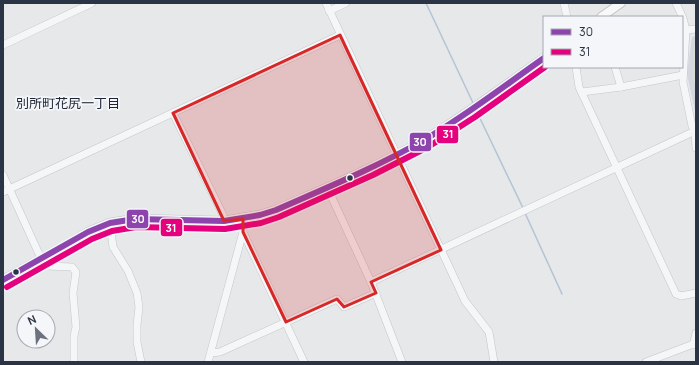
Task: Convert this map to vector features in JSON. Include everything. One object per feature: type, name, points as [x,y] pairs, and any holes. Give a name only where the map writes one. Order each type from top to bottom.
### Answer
[{"type":"main road","points":[[603,16],[621,3]]},
{"type":"main road","points":[[3,280],[88,232],[110,223],[135,219],[224,221],[242,219],[276,210],[424,140],[456,120],[543,59]]},
{"type":"street","points":[[3,45],[92,3]]},
{"type":"street","points":[[326,3],[465,301],[489,332],[494,362]]},
{"type":"street","points":[[329,11],[346,3]]},
{"type":"street","points":[[564,3],[567,16]]},
{"type":"street","points":[[676,3],[682,16]]},
{"type":"street","points":[[683,18],[686,30],[683,82],[692,126],[695,131],[696,148]]},
{"type":"street","points":[[686,30],[696,28]]},
{"type":"street","points":[[6,190],[340,35]]},
{"type":"street","points":[[576,68],[579,87],[676,294],[681,296],[696,293]]},
{"type":"street","points":[[615,68],[621,87]]},
{"type":"street","points":[[582,92],[621,87],[683,75]]},
{"type":"street","points":[[173,113],[223,215],[224,221]]},
{"type":"street","points":[[371,282],[695,131]]},
{"type":"street","points":[[3,175],[6,190],[44,265],[72,267],[76,272],[73,293],[76,327],[74,336],[74,362]]},
{"type":"street","points":[[327,187],[376,293],[402,362]]},
{"type":"street","points":[[208,362],[243,232],[242,219]]},
{"type":"street","points":[[110,223],[113,247],[128,271],[137,293],[139,306],[137,342],[141,362]]},
{"type":"street","points":[[243,232],[304,362]]},
{"type":"street","points":[[211,353],[220,352],[337,299],[344,306],[376,293]]},
{"type":"street","points":[[646,362],[694,344],[696,333]]},
{"type":"highlighted area","points":[[340,35],[441,250],[371,282],[376,293],[344,307],[337,299],[286,322],[243,232],[243,219],[224,221],[173,113]]},
{"type":"shaded area","points":[[696,36],[696,116],[687,74],[692,37]]},
{"type":"shaded area","points":[[694,46],[696,46],[696,89],[693,80]]},
{"type":"waterway","points":[[426,3],[474,105]]},
{"type":"waterway","points":[[476,110],[523,208]]},
{"type":"waterway","points":[[525,213],[562,294]]},
{"type":"transit line","name":"30","points":[[3,280],[88,232],[110,223],[135,219],[224,221],[260,215],[276,210],[370,168],[440,131],[543,59]]},
{"type":"transit line","name":"31","points":[[7,287],[92,239],[112,231],[136,227],[225,229],[261,223],[279,217],[373,175],[428,147],[475,117],[544,68]]},
{"type":"district","name":"別所町花尻一丁目","points":[[68,103]]}]
